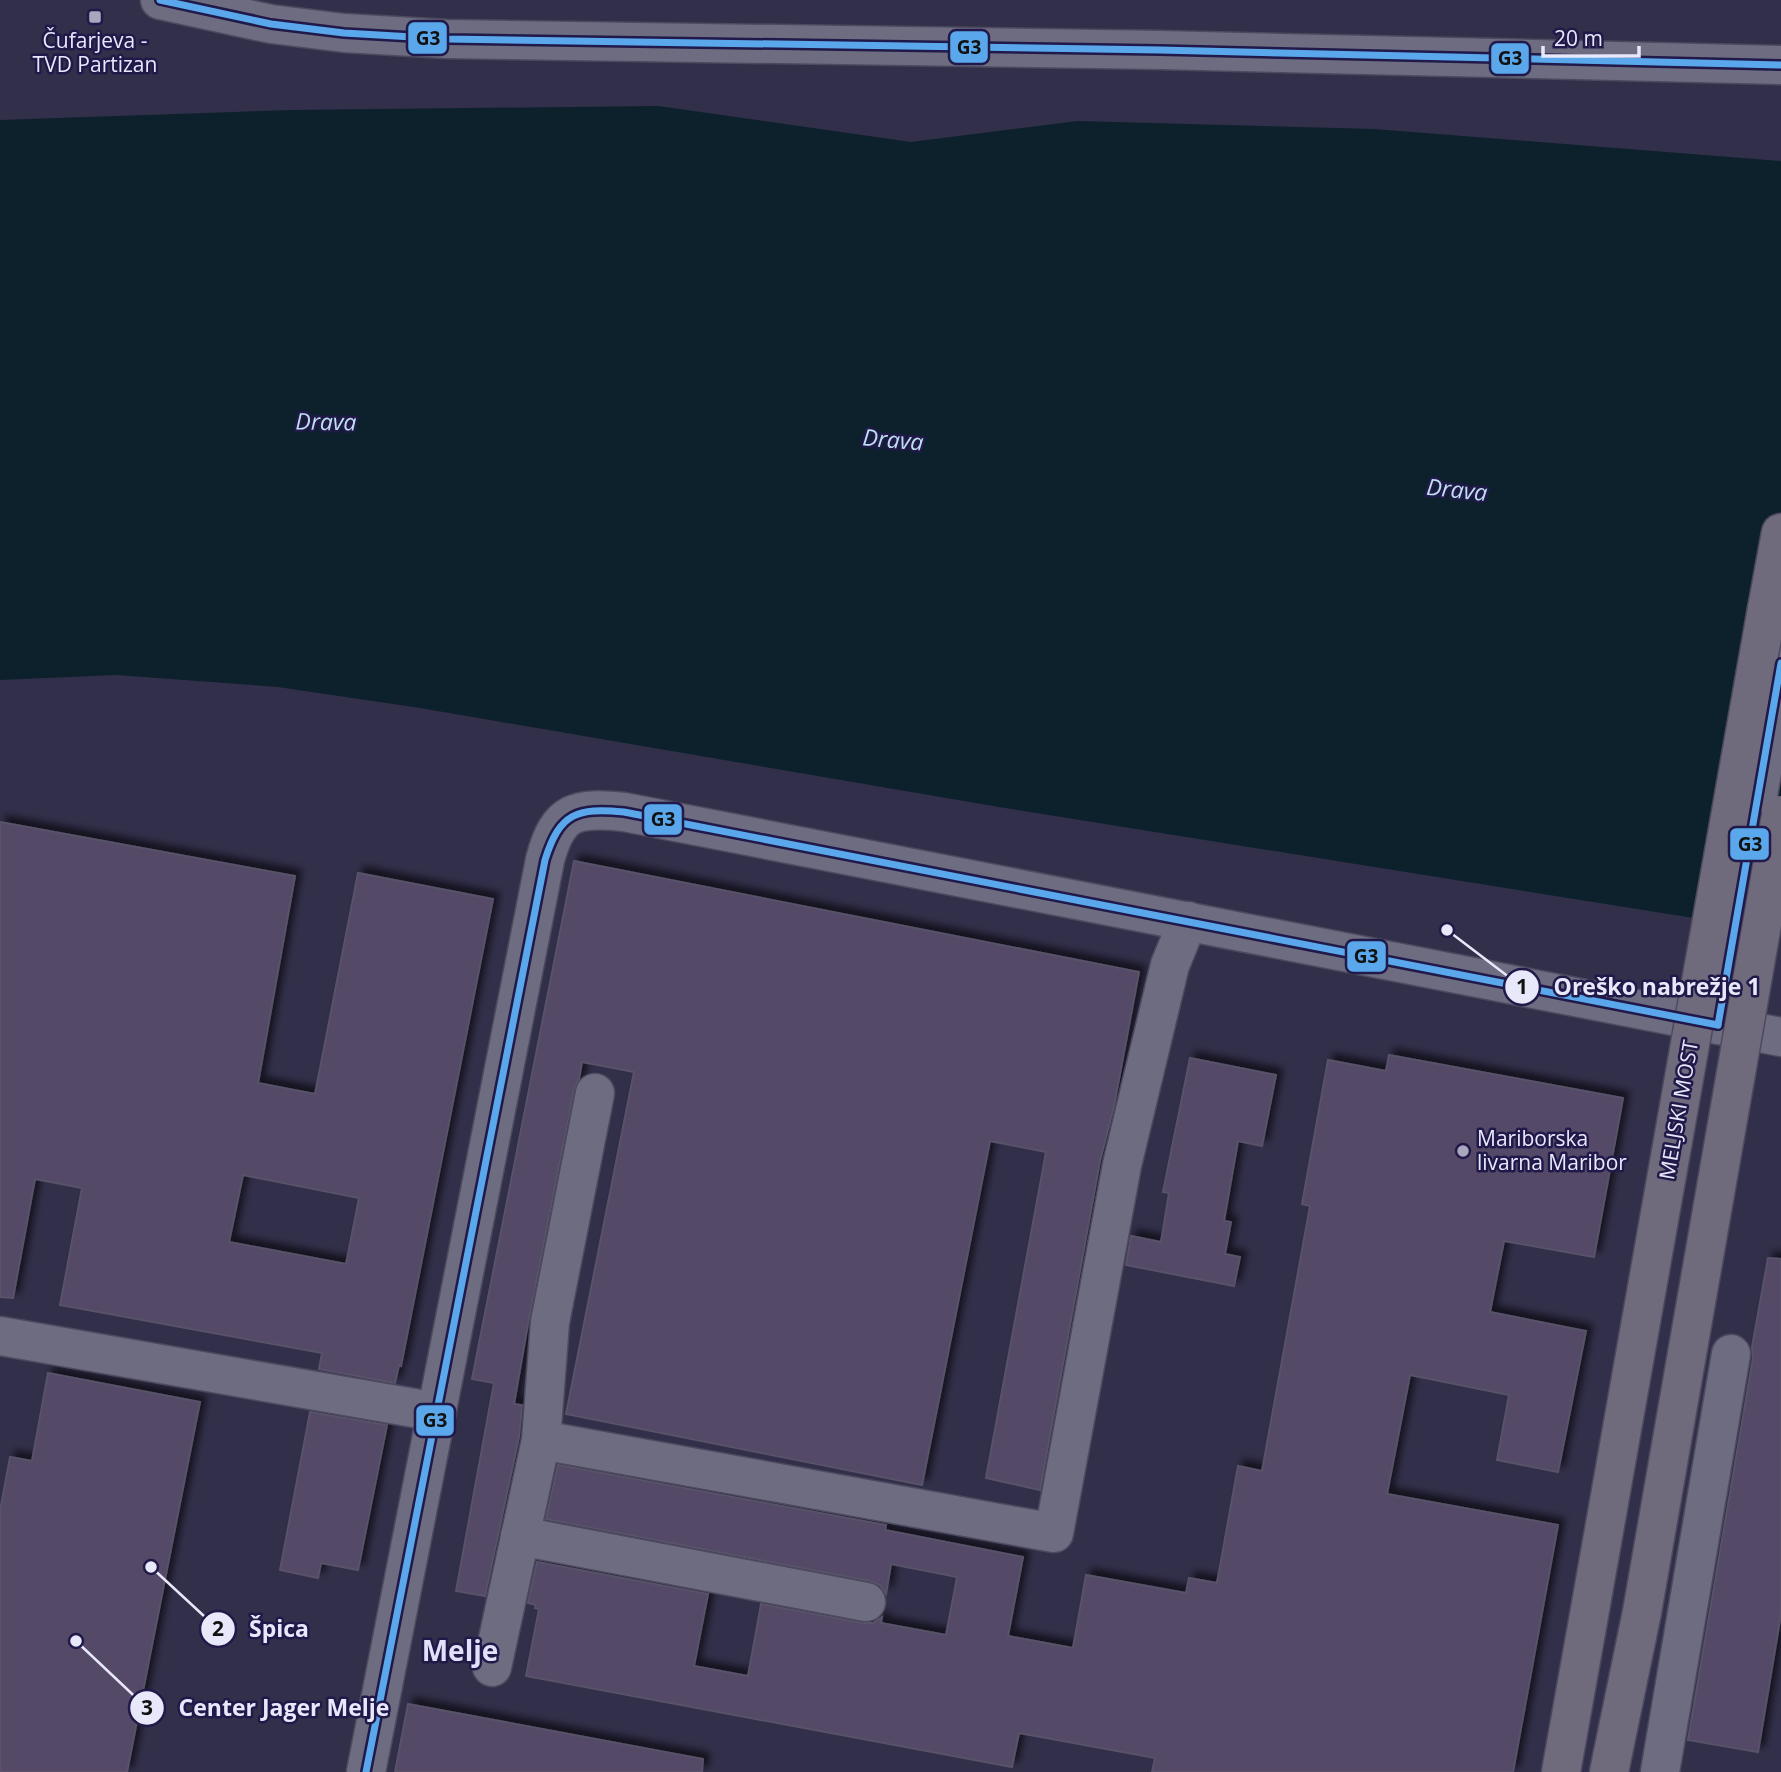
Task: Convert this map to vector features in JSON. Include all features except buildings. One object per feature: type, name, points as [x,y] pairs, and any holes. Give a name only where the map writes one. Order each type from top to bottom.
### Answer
[{"type":"highway","name":"MELJSKI MOST","points":[[1561,1772],[1781,533]]},
{"type":"highway","points":[[1609,1772],[1642,1612],[1781,815]]},
{"type":"street","points":[[160,0],[271,24],[344,33],[447,39],[1160,50],[1781,65]]},
{"type":"street","name":"MELJSKI MOST","points":[[1718,1025],[1781,663]]},
{"type":"street","points":[[366,1772],[545,860],[551,835],[563,821],[579,811],[624,811],[1781,1037]]},
{"type":"street","points":[[541,1440],[1054,1533],[1122,1165],[1170,965],[1188,921]]},
{"type":"street","points":[[492,1667],[541,1440],[550,1322],[596,1093]]},
{"type":"street","points":[[0,1336],[437,1412]]},
{"type":"street","points":[[1660,1772],[1731,1354]]},
{"type":"street","points":[[520,1536],[866,1602]]},
{"type":"water","name":"Drava","points":[[658,106],[911,142],[1078,121],[1374,129],[1781,161],[1781,932],[999,807],[420,708],[278,687],[116,675],[0,680],[0,120],[292,110]]},
{"type":"transit line","name":"G3","points":[[160,0],[271,24],[344,33],[447,39],[1160,50],[1781,65]]},
{"type":"transit line","name":"G3","points":[[1718,1025],[1781,663]]},
{"type":"transit line","name":"G3","points":[[366,1772],[545,860],[557,832],[572,816],[594,811],[624,812],[1718,1025]]},
{"type":"place","name":"Čufarjeva - TVD Partizan","points":[[95,17]]},
{"type":"place","name":"Oreško nabrežje 1","points":[[1447,930]]},
{"type":"place","name":"Mariborska livarna Maribor","points":[[1463,1151]]},
{"type":"place","name":"Špica","points":[[151,1567]]},
{"type":"place","name":"Center Jager Melje","points":[[76,1641]]},
{"type":"district","name":"Melje","points":[[460,1651]]}]
